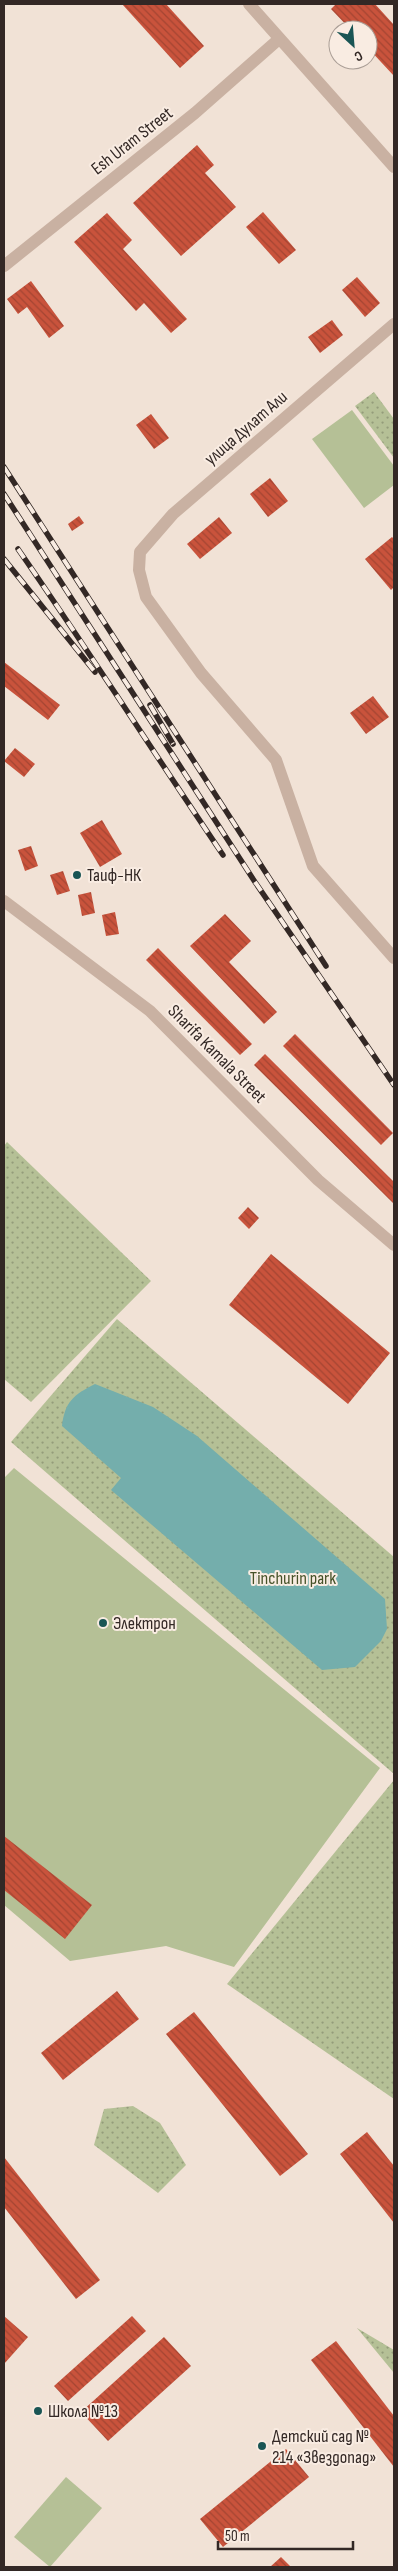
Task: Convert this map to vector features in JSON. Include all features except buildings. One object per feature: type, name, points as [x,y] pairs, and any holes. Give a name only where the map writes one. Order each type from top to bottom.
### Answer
[{"type":"street","points":[[249,4],[394,167]]},
{"type":"street","name":"Esh Uram Street","points":[[4,266],[195,113],[279,39]]},
{"type":"street","name":"улица Дулат Али","points":[[394,324],[173,514],[140,552],[139,570],[146,597],[201,674],[276,760],[313,866],[394,958]]},
{"type":"street","name":"Sharifa Kamala Street","points":[[4,901],[150,1012],[318,1180],[394,1246]]},
{"type":"green space","points":[[374,392],[394,419],[394,458],[355,406]]},
{"type":"green space","points":[[352,410],[394,466],[394,485],[364,508],[312,439]]},
{"type":"green space","points":[[7,1142],[151,1281],[31,1402],[4,1379],[4,1146]]},
{"type":"green space","name":"Tinchurin park","points":[[117,1319],[394,1557],[394,1774],[11,1442]]},
{"type":"green space","name":"Электрон","points":[[14,1468],[380,1768],[234,1967],[166,1946],[70,1961],[4,1905],[4,1478]]},
{"type":"green space","points":[[394,1780],[394,2099],[227,1984]]},
{"type":"green space","points":[[133,2106],[160,2123],[186,2165],[158,2193],[94,2145],[104,2109]]},
{"type":"green space","points":[[357,2328],[394,2350],[394,2373]]},
{"type":"green space","points":[[66,2477],[102,2508],[50,2567],[14,2537]]},
{"type":"water","points":[[95,1384],[153,1407],[197,1436],[385,1599],[387,1629],[381,1641],[355,1667],[322,1670],[111,1490],[121,1478],[62,1426],[65,1411],[71,1400]]},
{"type":"railway","points":[[4,467],[326,966]]},
{"type":"railway","points":[[4,494],[255,882],[394,1085]]},
{"type":"railway","points":[[18,549],[223,855]]},
{"type":"railway","points":[[4,559],[95,672]]},
{"type":"railway","points":[[150,705],[173,744]]},
{"type":"place","name":"Таиф-НК","points":[[77,875]]},
{"type":"place","name":"Электрон","points":[[103,1623]]},
{"type":"place","name":"Школа №13","points":[[38,2411]]},
{"type":"place","name":"Детский сад № 214 «Звездопад»","points":[[262,2446]]}]
